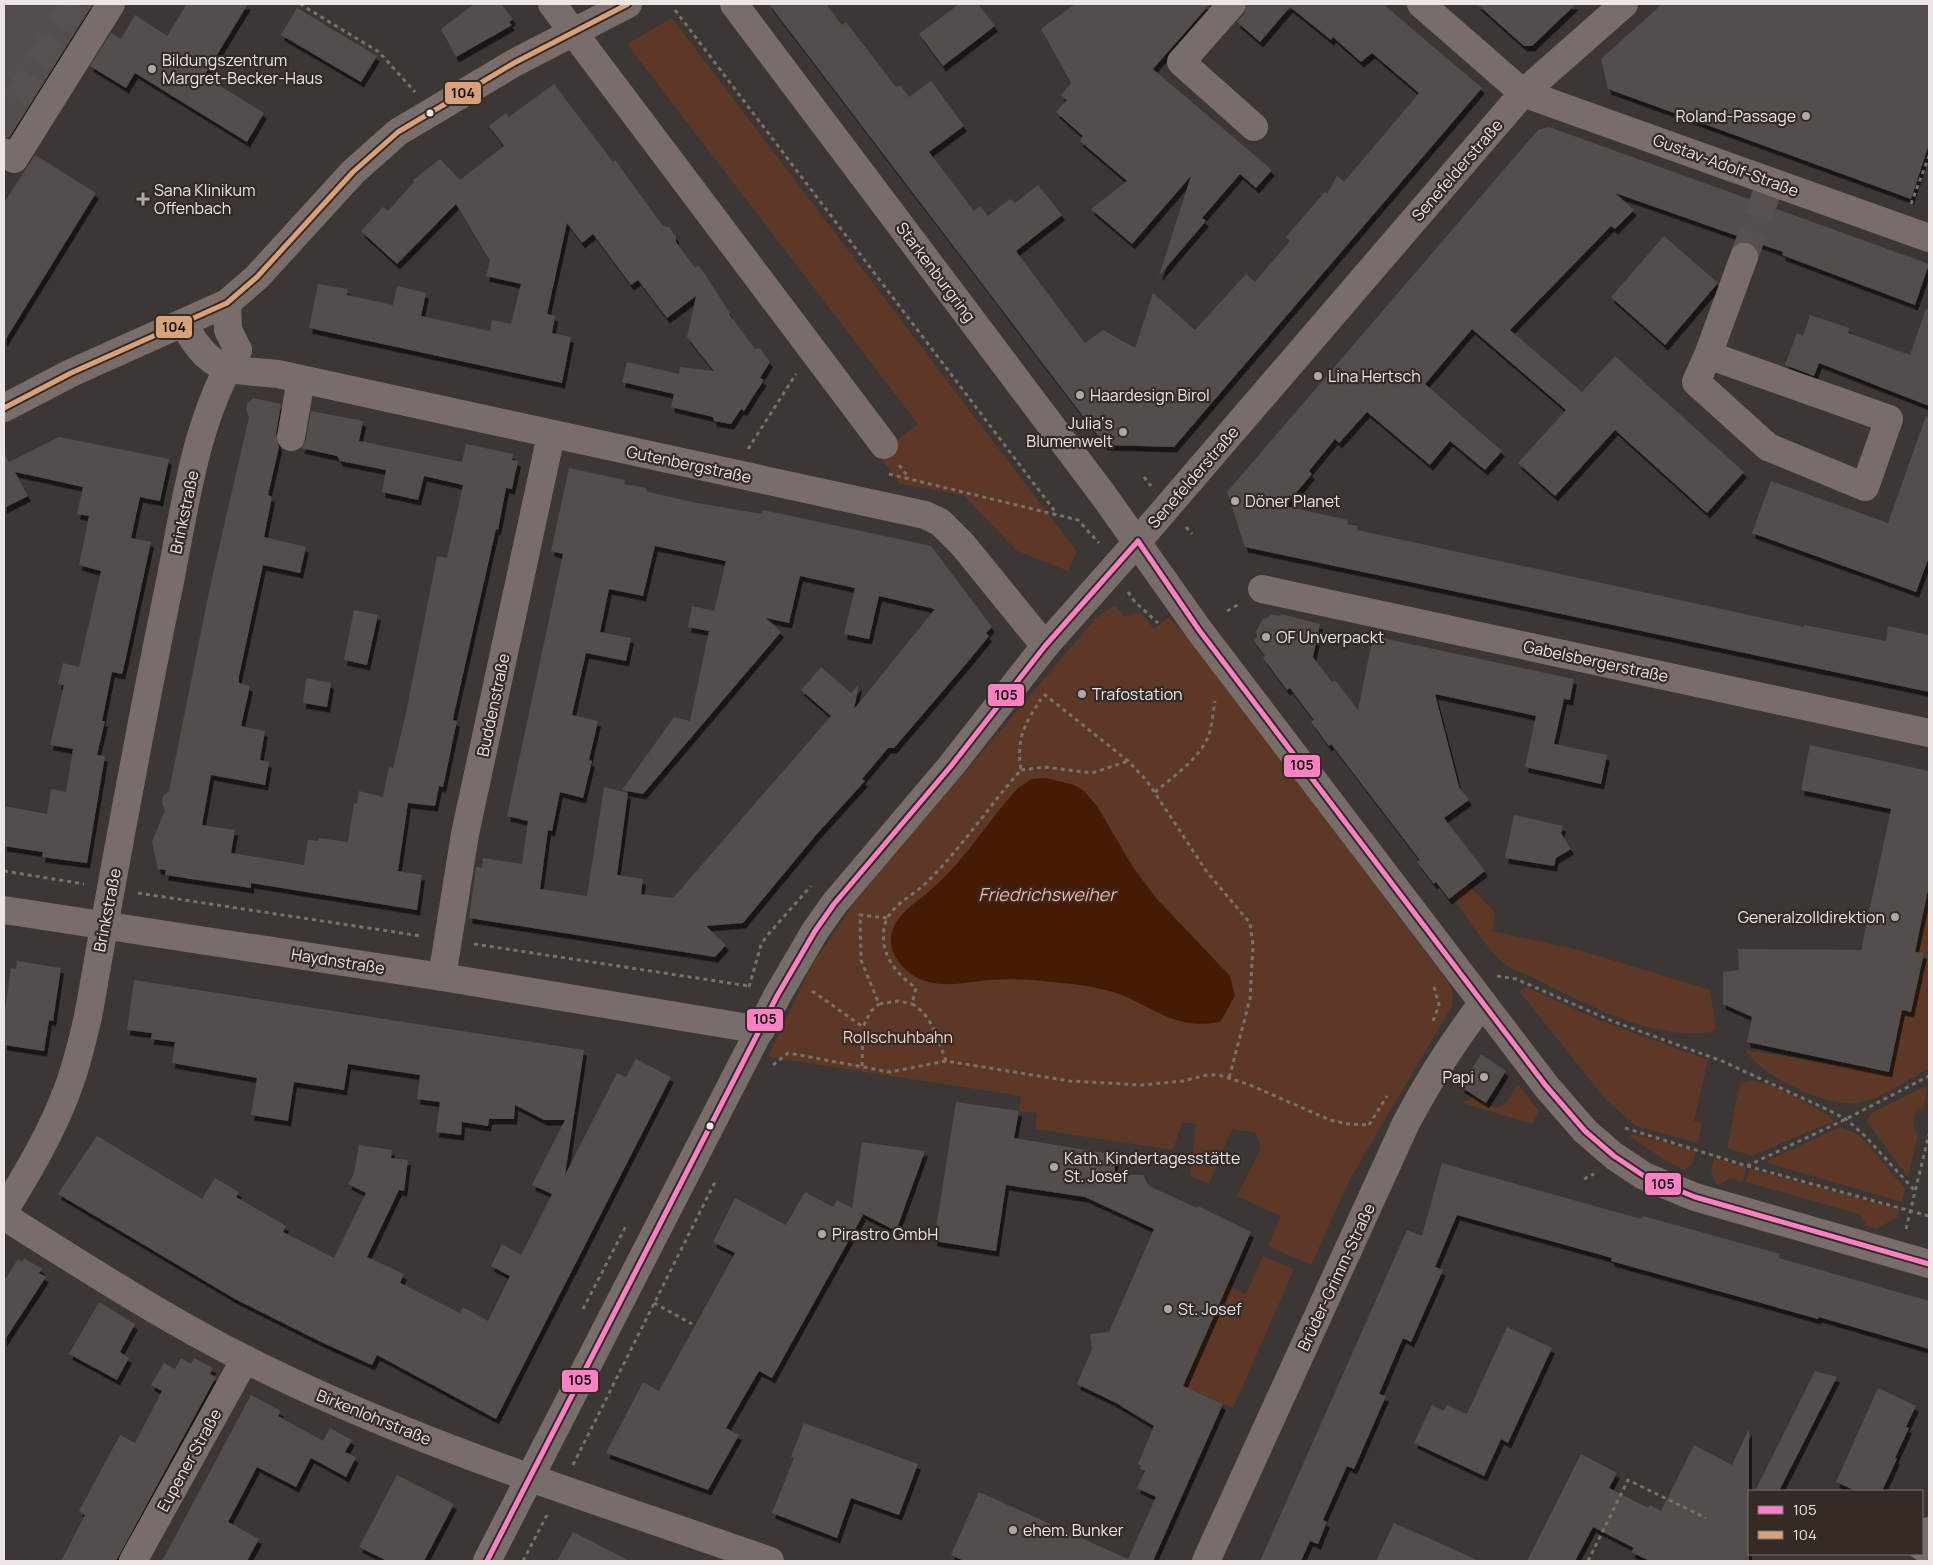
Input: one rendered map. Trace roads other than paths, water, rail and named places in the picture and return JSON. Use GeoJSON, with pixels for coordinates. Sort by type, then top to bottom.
{"type":"FeatureCollection","features":[{"type":"Feature","properties":{"kind":"street"},"geometry":{"type":"LineString","coordinates":[[4,152],[14,159],[111,4]]}},
{"type":"Feature","properties":{"kind":"street"},"geometry":{"type":"LineString","coordinates":[[552,4],[884,445]]}},
{"type":"Feature","properties":{"kind":"street"},"geometry":{"type":"LineString","coordinates":[[4,408],[71,373],[227,303],[257,277],[353,172],[398,132],[514,63],[628,4]]}},
{"type":"Feature","properties":{"kind":"street","name":"Starkenburgring"},"geometry":{"type":"LineString","coordinates":[[734,4],[1138,541],[1200,630],[1546,1086],[1578,1124],[1599,1144],[1644,1176],[1671,1188],[1743,1211],[1929,1264]]}},
{"type":"Feature","properties":{"kind":"street"},"geometry":{"type":"LineString","coordinates":[[1232,4],[1181,62],[1254,127]]}},
{"type":"Feature","properties":{"kind":"street"},"geometry":{"type":"LineString","coordinates":[[1421,4],[1524,93]]}},
{"type":"Feature","properties":{"kind":"street","name":"Senefelderstraße"},"geometry":{"type":"LineString","coordinates":[[488,1561],[745,1060],[815,931],[856,877],[951,766],[1044,646],[1138,541],[1524,93],[1624,4]]}},
{"type":"Feature","properties":{"kind":"street","name":"Gustav-Adolf-Straße"},"geometry":{"type":"LineString","coordinates":[[1524,93],[1929,238]]}},
{"type":"Feature","properties":{"kind":"street"},"geometry":{"type":"LineString","coordinates":[[1708,355],[1889,419],[1865,487],[1768,447],[1696,382],[1708,355],[1744,257]]}},
{"type":"Feature","properties":{"kind":"street"},"geometry":{"type":"LineString","coordinates":[[227,303],[232,359]]}},
{"type":"Feature","properties":{"kind":"street","name":"Gutenbergstraße"},"geometry":{"type":"LineString","coordinates":[[183,323],[196,346],[209,360],[232,359],[290,377],[907,511],[940,522],[963,545],[1044,646]]}},
{"type":"Feature","properties":{"kind":"street","name":"Brinkstraße"},"geometry":{"type":"LineString","coordinates":[[4,1211],[38,1153],[68,1088],[88,1017],[111,889],[196,455],[206,414],[232,359]]}},
{"type":"Feature","properties":{"kind":"street"},"geometry":{"type":"LineString","coordinates":[[290,377],[291,437]]}},
{"type":"Feature","properties":{"kind":"street","name":"Buddenstraße"},"geometry":{"type":"LineString","coordinates":[[442,977],[466,834],[551,435]]}},
{"type":"Feature","properties":{"kind":"street","name":"Gabelsbergerstraße"},"geometry":{"type":"LineString","coordinates":[[1262,589],[1929,733]]}},
{"type":"Feature","properties":{"kind":"street","name":"Haydnstraße"},"geometry":{"type":"LineString","coordinates":[[4,910],[442,977],[761,1030]]}},
{"type":"Feature","properties":{"kind":"street","name":"Brüder-Grimm-Straße"},"geometry":{"type":"LineString","coordinates":[[1206,1561],[1406,1123],[1451,1044],[1484,1003]]}},
{"type":"Feature","properties":{"kind":"street","name":"Birkenlohrstraße"},"geometry":{"type":"LineString","coordinates":[[4,1216],[158,1313],[244,1359],[382,1422],[530,1478],[770,1561]]}},
{"type":"Feature","properties":{"kind":"street","name":"Eupener Straße"},"geometry":{"type":"LineString","coordinates":[[133,1561],[244,1359]]}},
{"type":"Feature","properties":{"kind":"street"},"geometry":{"type":"LineString","coordinates":[[1923,1545],[1929,1531]]}},
{"type":"Feature","properties":{"kind":"water","name":"Friedrichsweiher"},"geometry":{"type":"Polygon","coordinates":[[[1046,778],[1074,785],[1084,791],[1097,806],[1133,867],[1156,898],[1230,976],[1235,996],[1220,1022],[1195,1024],[1184,1022],[1163,1015],[1115,993],[1079,985],[1016,979],[952,984],[929,982],[913,975],[899,963],[891,946],[891,938],[899,918],[939,882],[963,857],[1018,788],[1032,779],[1046,778]]]}},
{"type":"Feature","properties":{"kind":"tunnel"},"geometry":{"type":"LineString","coordinates":[[17,99],[75,4]]}},
{"type":"Feature","properties":{"kind":"tunnel"},"geometry":{"type":"LineString","coordinates":[[1744,257],[1771,181]]}},
{"type":"Feature","properties":{"kind":"place","name":"Bildungszentrum Margret-Becker-Haus"},"geometry":{"type":"Point","coordinates":[152,69]}},
{"type":"Feature","properties":{"kind":"place","name":"Roland-Passage"},"geometry":{"type":"Point","coordinates":[1806,116]}},
{"type":"Feature","properties":{"kind":"place","name":"Sana Klinikum Offenbach"},"geometry":{"type":"Point","coordinates":[143,199]}},
{"type":"Feature","properties":{"kind":"place","name":"Lina Hertsch"},"geometry":{"type":"Point","coordinates":[1318,376]}},
{"type":"Feature","properties":{"kind":"place","name":"Haardesign Birol"},"geometry":{"type":"Point","coordinates":[1080,395]}},
{"type":"Feature","properties":{"kind":"place","name":"Julia‘s Blumenwelt"},"geometry":{"type":"Point","coordinates":[1123,432]}},
{"type":"Feature","properties":{"kind":"place","name":"Döner Planet"},"geometry":{"type":"Point","coordinates":[1235,501]}},
{"type":"Feature","properties":{"kind":"place","name":"OF Unverpackt"},"geometry":{"type":"Point","coordinates":[1266,637]}},
{"type":"Feature","properties":{"kind":"place","name":"Trafostation"},"geometry":{"type":"Point","coordinates":[1082,694]}},
{"type":"Feature","properties":{"kind":"place","name":"Generalzolldirektion"},"geometry":{"type":"Point","coordinates":[1895,917]}},
{"type":"Feature","properties":{"kind":"place","name":"Papi"},"geometry":{"type":"Point","coordinates":[1484,1077]}},
{"type":"Feature","properties":{"kind":"place","name":"Kath. Kindertagesstätte St. Josef"},"geometry":{"type":"Point","coordinates":[1054,1167]}},
{"type":"Feature","properties":{"kind":"place","name":"Pirastro GmbH"},"geometry":{"type":"Point","coordinates":[822,1234]}},
{"type":"Feature","properties":{"kind":"place","name":"St. Josef"},"geometry":{"type":"Point","coordinates":[1168,1309]}},
{"type":"Feature","properties":{"kind":"place","name":"ehem. Bunker"},"geometry":{"type":"Point","coordinates":[1013,1530]}},
{"type":"Feature","properties":{"kind":"park label","name":"Rollschuhbahn"},"geometry":{"type":"Point","coordinates":[898,1037]}}]}
